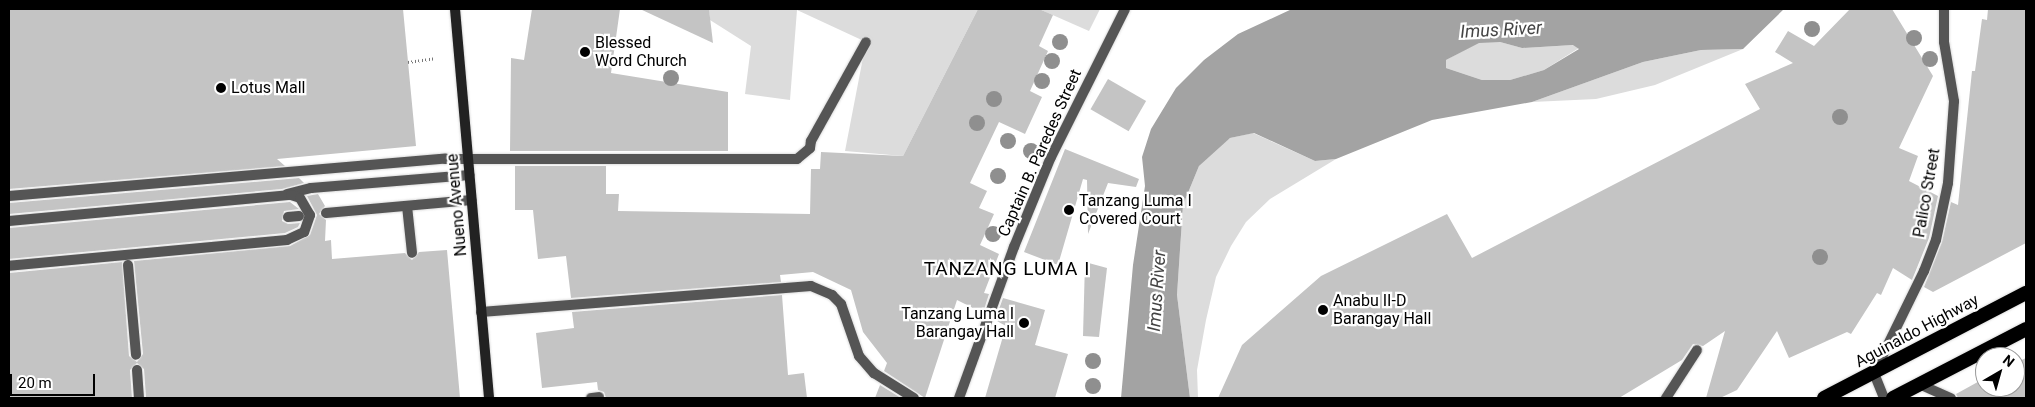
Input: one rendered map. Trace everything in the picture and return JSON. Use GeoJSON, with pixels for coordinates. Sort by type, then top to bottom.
{"type":"FeatureCollection","features":[{"type":"Feature","properties":{"kind":"highway","name":"Aguinaldo Highway"},"geometry":{"type":"LineString","coordinates":[[1824,398],[2026,293]]}},
{"type":"Feature","properties":{"kind":"highway"},"geometry":{"type":"LineString","coordinates":[[1893,398],[2026,329]]}},
{"type":"Feature","properties":{"kind":"main road","name":"Nueno Avenue"},"geometry":{"type":"LineString","coordinates":[[455,9],[489,398]]}},
{"type":"Feature","properties":{"kind":"street","name":"Captain B. Paredes Street"},"geometry":{"type":"LineString","coordinates":[[959,398],[1041,181],[1069,118],[1125,9]]}},
{"type":"Feature","properties":{"kind":"street","name":"Palico Street"},"geometry":{"type":"LineString","coordinates":[[1874,373],[1924,271],[1943,212],[1951,161],[1954,101],[1944,42],[1944,9]]}},
{"type":"Feature","properties":{"kind":"street"},"geometry":{"type":"LineString","coordinates":[[9,196],[468,158],[797,159],[810,148],[866,42]]}},
{"type":"Feature","properties":{"kind":"street"},"geometry":{"type":"LineString","coordinates":[[281,195],[311,188],[469,175]]}},
{"type":"Feature","properties":{"kind":"street"},"geometry":{"type":"LineString","coordinates":[[9,221],[291,195],[307,205],[309,224],[296,238],[9,266]]}},
{"type":"Feature","properties":{"kind":"street"},"geometry":{"type":"LineString","coordinates":[[326,213],[472,200]]}},
{"type":"Feature","properties":{"kind":"street"},"geometry":{"type":"LineString","coordinates":[[407,206],[412,253]]}},
{"type":"Feature","properties":{"kind":"street"},"geometry":{"type":"LineString","coordinates":[[288,217],[299,216]]}},
{"type":"Feature","properties":{"kind":"street"},"geometry":{"type":"LineString","coordinates":[[128,265],[136,355]]}},
{"type":"Feature","properties":{"kind":"street"},"geometry":{"type":"LineString","coordinates":[[481,312],[811,286],[832,295],[840,304],[859,356],[874,373],[914,398]]}},
{"type":"Feature","properties":{"kind":"street"},"geometry":{"type":"LineString","coordinates":[[1666,398],[1697,350]]}},
{"type":"Feature","properties":{"kind":"street"},"geometry":{"type":"LineString","coordinates":[[137,370],[139,398]]}},
{"type":"Feature","properties":{"kind":"street"},"geometry":{"type":"LineString","coordinates":[[1874,373],[1884,398]]}},
{"type":"Feature","properties":{"kind":"street"},"geometry":{"type":"LineString","coordinates":[[1919,384],[1951,398]]}},
{"type":"Feature","properties":{"kind":"path"},"geometry":{"type":"LineString","coordinates":[[408,62],[435,58]]}},
{"type":"Feature","properties":{"kind":"shaded area"},"geometry":{"type":"Polygon","coordinates":[[[709,9],[978,9],[903,156],[845,151],[866,42],[797,10],[790,100],[745,94],[751,46],[710,20],[709,9]]]}},
{"type":"Feature","properties":{"kind":"shaded area"},"geometry":{"type":"Polygon","coordinates":[[[1039,9],[1100,9],[1089,31],[1039,9]]]}},
{"type":"Feature","properties":{"kind":"shaded area"},"geometry":{"type":"Polygon","coordinates":[[[1479,42],[1500,42],[1522,48],[1574,45],[1579,48],[1544,70],[1510,80],[1482,80],[1446,68],[1446,60],[1479,42]]]}},
{"type":"Feature","properties":{"kind":"shaded area"},"geometry":{"type":"Polygon","coordinates":[[[1743,49],[1655,85],[1596,99],[1532,102],[1643,62],[1701,50],[1743,49]]]}},
{"type":"Feature","properties":{"kind":"shaded area"},"geometry":{"type":"Polygon","coordinates":[[[1253,133],[1315,161],[1336,159],[1270,199],[1246,222],[1231,246],[1216,277],[1206,320],[1197,370],[1198,398],[1190,398],[1177,295],[1183,205],[1199,166],[1214,149],[1230,138],[1253,133]]]}},
{"type":"Feature","properties":{"kind":"water","name":"Imus River"},"geometry":{"type":"Polygon","coordinates":[[[1292,9],[1784,9],[1743,49],[1701,50],[1643,62],[1532,102],[1432,120],[1336,159],[1315,161],[1254,133],[1230,138],[1199,166],[1183,205],[1177,295],[1190,398],[1121,398],[1133,265],[1145,186],[1142,157],[1151,129],[1176,88],[1204,60],[1238,34],[1292,9]],[[1500,42],[1479,43],[1446,60],[1446,68],[1482,80],[1510,80],[1544,70],[1579,49],[1573,45],[1522,48],[1500,42]]]}},
{"type":"Feature","properties":{"kind":"building","name":"Lotus Mall"},"geometry":{"type":"Polygon","coordinates":[[[9,9],[403,9],[416,146],[277,159],[285,166],[9,189],[9,9]]]}},
{"type":"Feature","properties":{"kind":"building"},"geometry":{"type":"Polygon","coordinates":[[[532,9],[620,9],[611,73],[728,92],[728,151],[510,151],[511,58],[524,60],[532,9]]]}},
{"type":"Feature","properties":{"kind":"building"},"geometry":{"type":"Polygon","coordinates":[[[640,9],[709,9],[713,43],[640,9]]]}},
{"type":"Feature","properties":{"kind":"building"},"geometry":{"type":"Polygon","coordinates":[[[978,9],[1039,9],[1053,15],[1039,46],[1048,51],[1030,91],[1042,97],[1025,134],[999,122],[970,183],[987,191],[979,208],[994,214],[980,245],[999,254],[984,293],[989,294],[983,313],[957,300],[925,398],[884,371],[887,363],[863,332],[851,290],[813,272],[780,275],[781,282],[571,298],[566,256],[538,259],[533,210],[515,210],[515,166],[606,166],[606,194],[619,194],[618,211],[810,214],[811,169],[820,169],[821,152],[903,156],[978,9]]]}},
{"type":"Feature","properties":{"kind":"building"},"geometry":{"type":"Polygon","coordinates":[[[1850,9],[1892,9],[1933,76],[1899,148],[1918,156],[1909,181],[1938,196],[1929,238],[1912,280],[1893,268],[1881,295],[1877,293],[1851,334],[1847,332],[1789,358],[1777,331],[1737,390],[1720,398],[1706,398],[1725,331],[1703,346],[1693,344],[1682,360],[1619,398],[1218,398],[1242,345],[1321,276],[1447,214],[1472,258],[1760,109],[1745,84],[1793,63],[1775,52],[1788,31],[1814,46],[1850,9]]]}},
{"type":"Feature","properties":{"kind":"building"},"geometry":{"type":"Polygon","coordinates":[[[1988,9],[2026,9],[2026,243],[1933,292],[1924,287],[1942,242],[1951,202],[1958,205],[1972,71],[1975,71],[1982,19],[1987,20],[1988,9]]]}},
{"type":"Feature","properties":{"kind":"building"},"geometry":{"type":"Polygon","coordinates":[[[1108,79],[1146,101],[1129,131],[1090,109],[1108,79]]]}},
{"type":"Feature","properties":{"kind":"building","name":"Tanzang Luma I Covered Court"},"geometry":{"type":"Polygon","coordinates":[[[1065,149],[1139,179],[1136,187],[1108,183],[1088,234],[1087,180],[1083,179],[1058,265],[1024,252],[1065,149]]]}},
{"type":"Feature","properties":{"kind":"building"},"geometry":{"type":"Polygon","coordinates":[[[299,178],[304,183],[282,189],[9,214],[9,203],[299,178]]]}},
{"type":"Feature","properties":{"kind":"building"},"geometry":{"type":"Polygon","coordinates":[[[318,194],[325,206],[319,214],[326,220],[325,241],[331,240],[332,259],[405,253],[412,260],[419,252],[447,250],[460,398],[146,398],[144,369],[137,363],[130,370],[132,398],[9,398],[9,273],[122,262],[129,356],[137,362],[143,354],[134,261],[290,246],[310,235],[317,215],[307,196],[318,194]]]}},
{"type":"Feature","properties":{"kind":"building"},"geometry":{"type":"Polygon","coordinates":[[[290,202],[299,209],[284,211],[282,221],[288,224],[300,223],[298,227],[285,233],[9,259],[9,228],[290,202]]]}},
{"type":"Feature","properties":{"kind":"building"},"geometry":{"type":"Polygon","coordinates":[[[1085,262],[1107,268],[1099,337],[1083,336],[1085,262]]]}},
{"type":"Feature","properties":{"kind":"building"},"geometry":{"type":"Polygon","coordinates":[[[782,295],[788,375],[804,373],[807,398],[606,398],[604,392],[598,390],[597,382],[542,388],[536,333],[574,328],[572,312],[782,295]]]}},
{"type":"Feature","properties":{"kind":"building"},"geometry":{"type":"Polygon","coordinates":[[[1003,298],[1045,310],[1035,345],[1068,354],[1055,398],[985,398],[1006,326],[995,320],[1003,298]]]}},
{"type":"Feature","properties":{"kind":"building"},"geometry":{"type":"Polygon","coordinates":[[[2025,358],[2026,398],[1958,398],[1956,394],[1975,384],[1975,397],[2025,397],[2025,358]]]}},
{"type":"Feature","properties":{"kind":"building"},"geometry":{"type":"Polygon","coordinates":[[[880,385],[901,398],[875,398],[880,385]]]}},
{"type":"Feature","properties":{"kind":"place","name":"Blessed Word Church"},"geometry":{"type":"Point","coordinates":[585,52]}},
{"type":"Feature","properties":{"kind":"place","name":"Lotus Mall"},"geometry":{"type":"Point","coordinates":[221,88]}},
{"type":"Feature","properties":{"kind":"place","name":"Tanzang Luma I Covered Court"},"geometry":{"type":"Point","coordinates":[1069,210]}},
{"type":"Feature","properties":{"kind":"place","name":"Anabu II-D Barangay Hall"},"geometry":{"type":"Point","coordinates":[1323,310]}},
{"type":"Feature","properties":{"kind":"place","name":"Tanzang Luma I Barangay Hall"},"geometry":{"type":"Point","coordinates":[1024,323]}},
{"type":"Feature","properties":{"kind":"district","name":"TANZANG LUMA I"},"geometry":{"type":"Point","coordinates":[1007,269]}}]}
